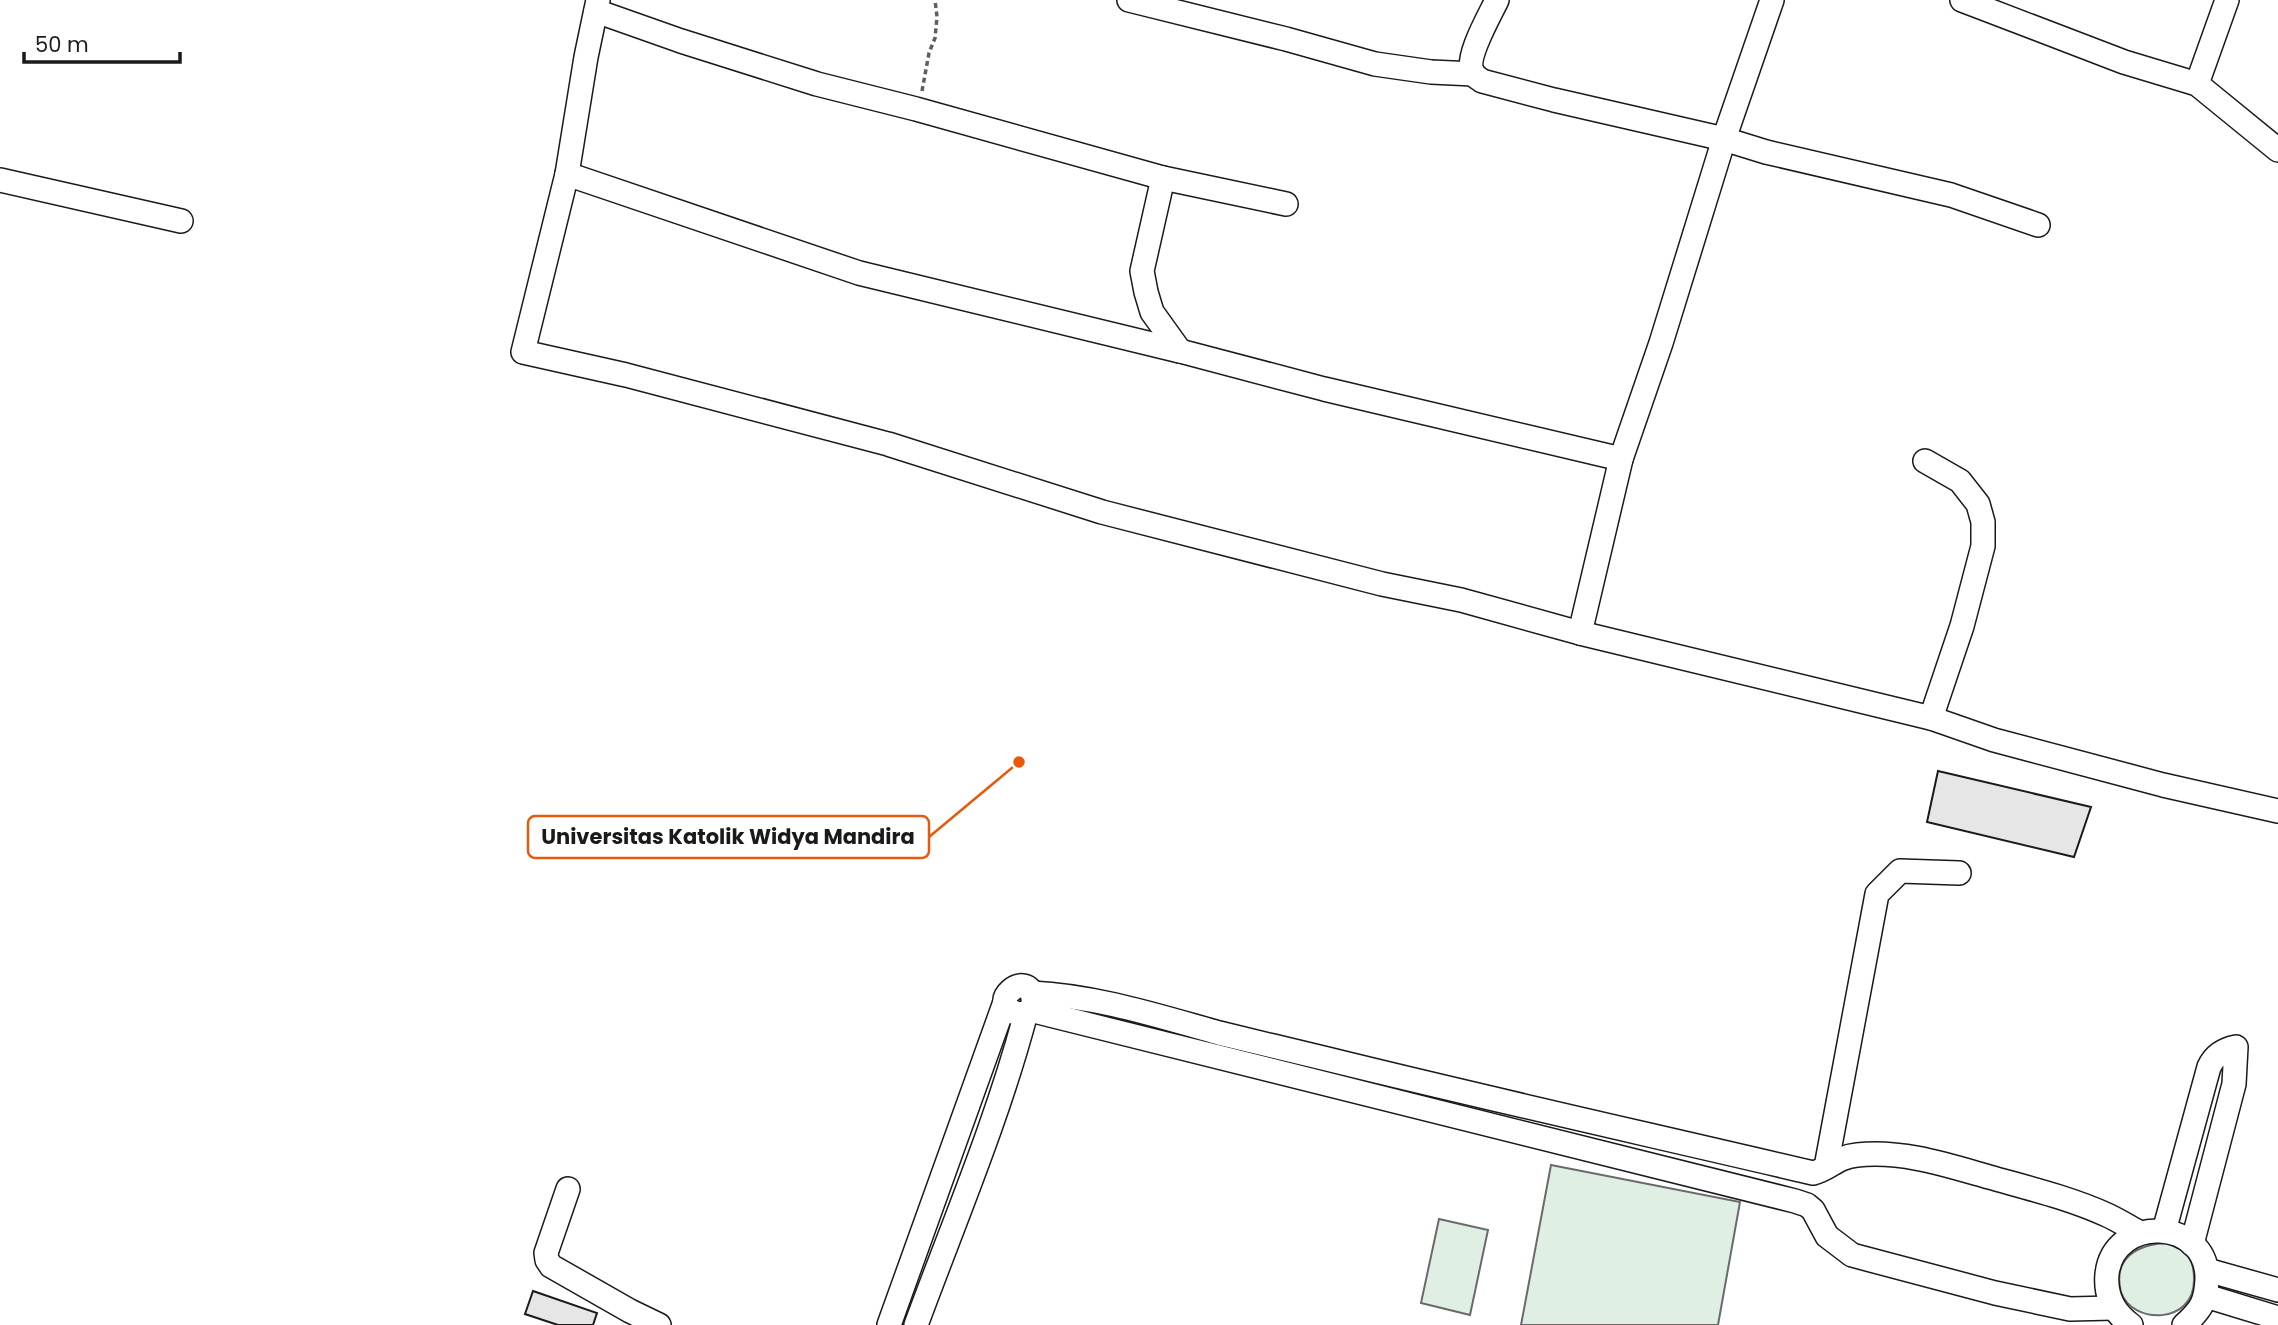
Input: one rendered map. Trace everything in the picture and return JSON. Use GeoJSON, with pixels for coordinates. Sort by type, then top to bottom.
{"type":"FeatureCollection","features":[{"type":"Feature","properties":{"kind":"street"},"geometry":{"type":"LineString","coordinates":[[1129,0],[1286,38],[1375,64],[1431,72],[1474,74]]}},
{"type":"Feature","properties":{"kind":"street"},"geometry":{"type":"LineString","coordinates":[[1497,0],[1475,47],[1471,65],[1474,74],[1482,81],[1951,195],[2038,225]]}},
{"type":"Feature","properties":{"kind":"street"},"geometry":{"type":"LineString","coordinates":[[1580,633],[1621,459],[1661,343],[1724,139],[1772,0]]}},
{"type":"Feature","properties":{"kind":"street"},"geometry":{"type":"LineString","coordinates":[[1962,0],[2124,62],[2197,84],[2278,150]]}},
{"type":"Feature","properties":{"kind":"street"},"geometry":{"type":"LineString","coordinates":[[2197,84],[2227,0]]}},
{"type":"Feature","properties":{"kind":"street"},"geometry":{"type":"LineString","coordinates":[[1286,204],[1163,178],[817,84],[681,41],[597,5],[567,174],[523,352],[626,375],[888,444],[1101,512],[1382,584],[1461,600],[1580,633],[1931,718],[1994,740],[2150,782],[2278,811]]}},
{"type":"Feature","properties":{"kind":"street"},"geometry":{"type":"LineString","coordinates":[[567,174],[859,274],[1180,351],[1337,393],[1621,459]]}},
{"type":"Feature","properties":{"kind":"street"},"geometry":{"type":"LineString","coordinates":[[1163,178],[1142,271],[1152,312],[1180,351]]}},
{"type":"Feature","properties":{"kind":"street"},"geometry":{"type":"LineString","coordinates":[[0,180],[181,221]]}},
{"type":"Feature","properties":{"kind":"street"},"geometry":{"type":"LineString","coordinates":[[1925,461],[1960,481],[1978,505],[1983,522],[1983,545],[1962,626],[1931,718]]}},
{"type":"Feature","properties":{"kind":"street"},"geometry":{"type":"LineString","coordinates":[[1826,1167],[1877,894],[1900,871],[1959,873]]}},
{"type":"Feature","properties":{"kind":"street"},"geometry":{"type":"LineString","coordinates":[[889,1325],[1005,1002],[1013,1013],[1019,1014],[1050,994],[1149,1012],[1221,1033],[1474,1096],[1534,1107],[1813,1173],[1850,1156],[1900,1155],[2046,1193],[2106,1214],[2140,1233]]}},
{"type":"Feature","properties":{"kind":"street"},"geometry":{"type":"LineString","coordinates":[[1030,1005],[1795,1200],[1813,1210],[1828,1236],[1852,1255],[1995,1293],[2070,1309],[2113,1308]]}},
{"type":"Feature","properties":{"kind":"street"},"geometry":{"type":"LineString","coordinates":[[916,1325],[979,1155],[1030,1005]]}},
{"type":"Feature","properties":{"kind":"street"},"geometry":{"type":"LineString","coordinates":[[2164,1230],[2209,1067],[2212,1060],[2236,1047],[2234,1084],[2192,1244]]}},
{"type":"Feature","properties":{"kind":"street"},"geometry":{"type":"LineString","coordinates":[[568,1189],[546,1253],[551,1266],[659,1325]]}},
{"type":"Feature","properties":{"kind":"street"},"geometry":{"type":"LineString","coordinates":[[2131,1325],[2113,1308],[2108,1296],[2108,1269],[2120,1247],[2140,1233],[2164,1230],[2176,1233],[2192,1244],[2203,1258],[2207,1270],[2206,1296],[2197,1314],[2184,1325]]}},
{"type":"Feature","properties":{"kind":"street"},"geometry":{"type":"LineString","coordinates":[[2207,1270],[2278,1290]]}},
{"type":"Feature","properties":{"kind":"street"},"geometry":{"type":"LineString","coordinates":[[2206,1296],[2278,1318]]}},
{"type":"Feature","properties":{"kind":"path"},"geometry":{"type":"LineString","coordinates":[[916,109],[935,38],[935,0]]}},
{"type":"Feature","properties":{"kind":"green space"},"geometry":{"type":"Polygon","coordinates":[[[1551,1165],[1740,1202],[1718,1325],[1521,1325],[1551,1165]]]}},
{"type":"Feature","properties":{"kind":"green space"},"geometry":{"type":"Polygon","coordinates":[[[1439,1219],[1488,1230],[1470,1315],[1421,1303],[1439,1219]]]}},
{"type":"Feature","properties":{"kind":"green space"},"geometry":{"type":"Polygon","coordinates":[[[2168,1243],[2187,1254],[2191,1260],[2194,1276],[2192,1294],[2185,1305],[2174,1312],[2149,1315],[2127,1303],[2121,1292],[2120,1270],[2124,1261],[2138,1250],[2168,1243]]]}},
{"type":"Feature","properties":{"kind":"building"},"geometry":{"type":"Polygon","coordinates":[[[1938,771],[2091,807],[2074,857],[1927,822],[1938,771]]]}},
{"type":"Feature","properties":{"kind":"building"},"geometry":{"type":"Polygon","coordinates":[[[533,1291],[597,1313],[593,1325],[558,1325],[525,1314],[533,1291]]]}},
{"type":"Feature","properties":{"kind":"place","name":"Universitas Katolik Widya Mandira"},"geometry":{"type":"Point","coordinates":[1019,762]}}]}
